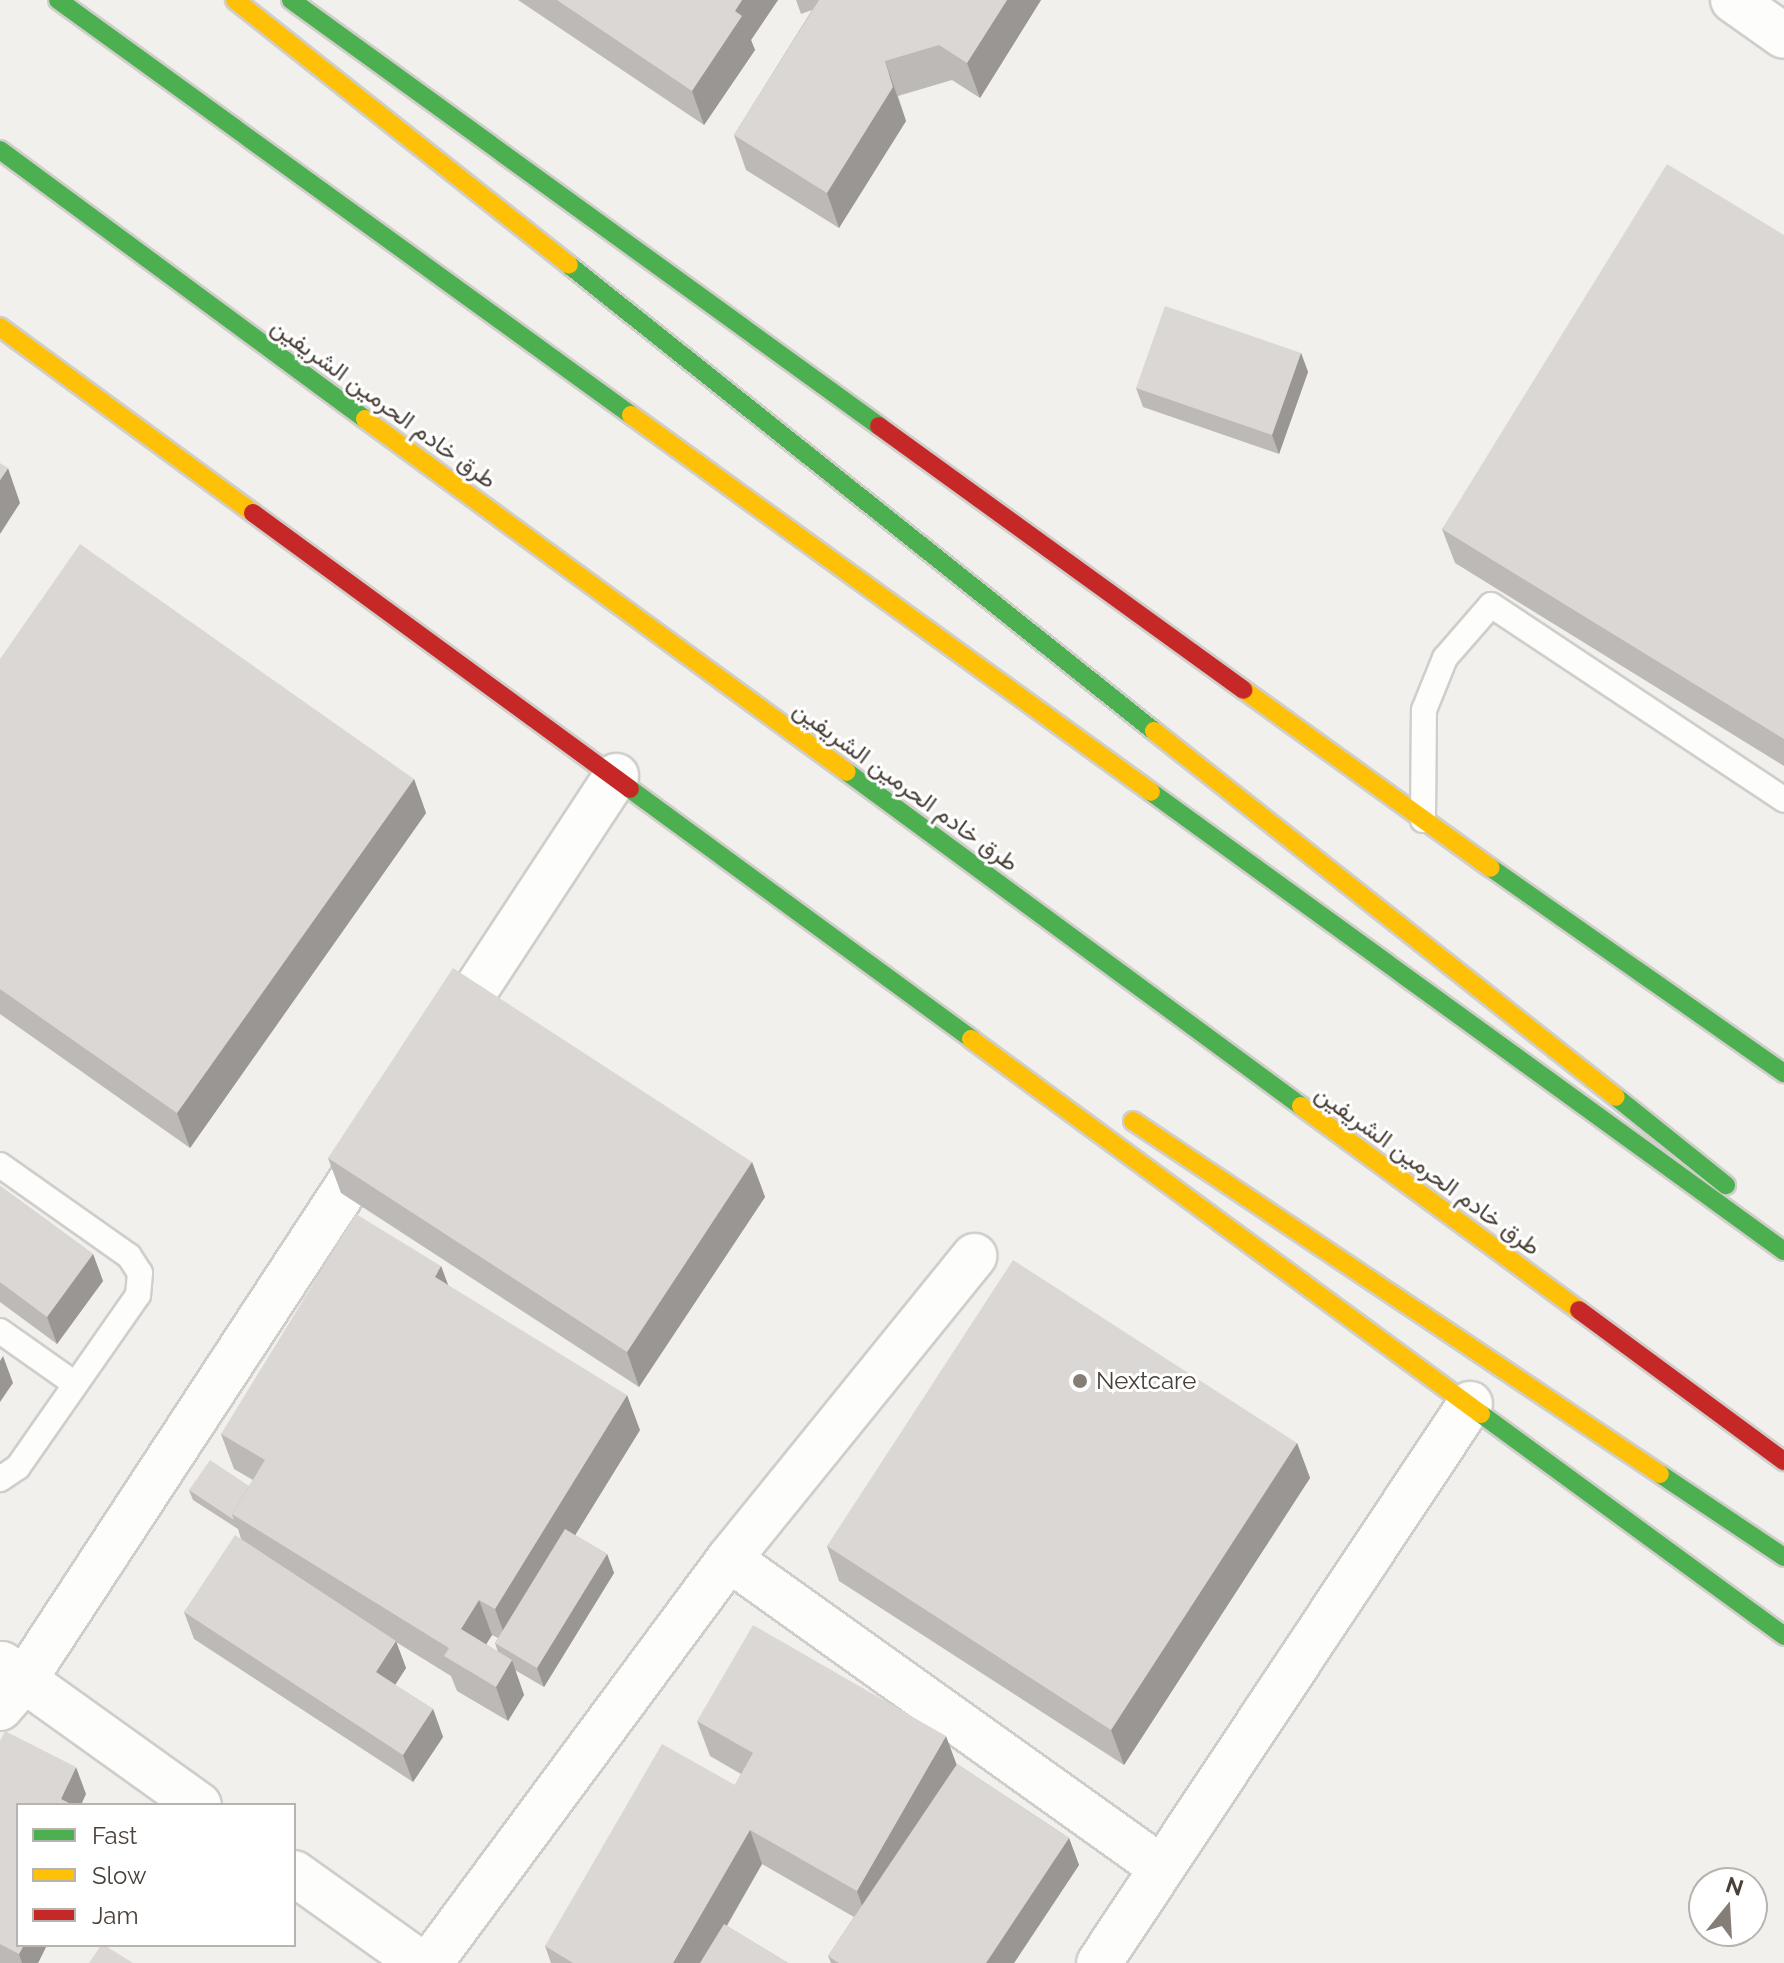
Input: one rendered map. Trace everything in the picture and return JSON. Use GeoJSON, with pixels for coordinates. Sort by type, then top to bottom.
{"type":"FeatureCollection","features":[{"type":"Feature","properties":{"kind":"main road"},"geometry":{"type":"LineString","coordinates":[[58,0],[1784,1251]]}},
{"type":"Feature","properties":{"kind":"main road"},"geometry":{"type":"LineString","coordinates":[[235,0],[1784,1231]]}},
{"type":"Feature","properties":{"kind":"main road"},"geometry":{"type":"LineString","coordinates":[[291,0],[1423,820],[1784,1073]]}},
{"type":"Feature","properties":{"kind":"main road","name":"طرق خادم الحرمين الشريفين"},"geometry":{"type":"LineString","coordinates":[[0,150],[1784,1461]]}},
{"type":"Feature","properties":{"kind":"main road"},"geometry":{"type":"LineString","coordinates":[[0,327],[616,776],[1784,1636]]}},
{"type":"Feature","properties":{"kind":"main road"},"geometry":{"type":"LineString","coordinates":[[616,776],[961,1006]]}},
{"type":"Feature","properties":{"kind":"main road"},"geometry":{"type":"LineString","coordinates":[[1120,1113],[1784,1557]]}},
{"type":"Feature","properties":{"kind":"street"},"geometry":{"type":"LineString","coordinates":[[1733,0],[1784,36]]}},
{"type":"Feature","properties":{"kind":"street"},"geometry":{"type":"LineString","coordinates":[[424,1068],[616,776]]}},
{"type":"Feature","properties":{"kind":"street"},"geometry":{"type":"LineString","coordinates":[[196,1803],[8,1684],[398,1108]]}},
{"type":"Feature","properties":{"kind":"street"},"geometry":{"type":"LineString","coordinates":[[430,1963],[729,1559],[974,1256]]}},
{"type":"Feature","properties":{"kind":"street"},"geometry":{"type":"LineString","coordinates":[[1099,1963],[1159,1866],[1470,1404]]}},
{"type":"Feature","properties":{"kind":"street"},"geometry":{"type":"LineString","coordinates":[[729,1559],[1159,1866]]}},
{"type":"Feature","properties":{"kind":"street"},"geometry":{"type":"LineString","coordinates":[[296,1874],[420,1963]]}},
{"type":"Feature","properties":{"kind":"lane"},"geometry":{"type":"LineString","coordinates":[[1423,820],[1424,710],[1445,658],[1491,605],[1784,800]]}},
{"type":"Feature","properties":{"kind":"lane"},"geometry":{"type":"LineString","coordinates":[[0,1165],[129,1256],[140,1273],[138,1295],[18,1467],[0,1479]]}},
{"type":"Feature","properties":{"kind":"lane"},"geometry":{"type":"LineString","coordinates":[[0,1331],[75,1384]]}},
{"type":"Feature","properties":{"kind":"building"},"geometry":{"type":"Polygon","coordinates":[[[557,0],[742,0],[735,11],[742,16],[692,91],[557,0]]]}},
{"type":"Feature","properties":{"kind":"building"},"geometry":{"type":"Polygon","coordinates":[[[819,0],[1007,0],[967,63],[939,45],[885,61],[893,87],[827,193],[734,135],[819,0]]]}},
{"type":"Feature","properties":{"kind":"building"},"geometry":{"type":"Polygon","coordinates":[[[1667,164],[1784,235],[1784,739],[1442,529],[1667,164]]]}},
{"type":"Feature","properties":{"kind":"building"},"geometry":{"type":"Polygon","coordinates":[[[1165,306],[1301,353],[1272,435],[1136,388],[1165,306]]]}},
{"type":"Feature","properties":{"kind":"building"},"geometry":{"type":"Polygon","coordinates":[[[0,463],[8,468],[0,480],[0,463]]]}},
{"type":"Feature","properties":{"kind":"building"},"geometry":{"type":"Polygon","coordinates":[[[80,544],[414,779],[177,1113],[0,989],[0,659],[80,544]]]}},
{"type":"Feature","properties":{"kind":"building"},"geometry":{"type":"Polygon","coordinates":[[[453,968],[752,1162],[627,1352],[328,1158],[453,968]]]}},
{"type":"Feature","properties":{"kind":"building"},"geometry":{"type":"Polygon","coordinates":[[[0,1186],[93,1254],[47,1317],[0,1282],[0,1186]]]}},
{"type":"Feature","properties":{"kind":"building"},"geometry":{"type":"Polygon","coordinates":[[[356,1214],[441,1266],[435,1277],[627,1395],[495,1609],[479,1600],[461,1629],[512,1660],[496,1687],[444,1656],[449,1648],[232,1514],[265,1460],[221,1434],[356,1214]]]}},
{"type":"Feature","properties":{"kind":"building"},"geometry":{"type":"Polygon","coordinates":[[[1013,1260],[1297,1443],[1111,1730],[827,1546],[1013,1260]]]}},
{"type":"Feature","properties":{"kind":"building"},"geometry":{"type":"Polygon","coordinates":[[[210,1460],[249,1486],[232,1514],[234,1520],[189,1490],[210,1460]]]}},
{"type":"Feature","properties":{"kind":"building"},"geometry":{"type":"Polygon","coordinates":[[[565,1529],[607,1554],[537,1668],[495,1643],[565,1529]]]}},
{"type":"Feature","properties":{"kind":"building"},"geometry":{"type":"Polygon","coordinates":[[[235,1535],[396,1641],[376,1672],[433,1709],[403,1755],[184,1612],[235,1535]]]}},
{"type":"Feature","properties":{"kind":"building"},"geometry":{"type":"Polygon","coordinates":[[[753,1625],[946,1736],[857,1891],[750,1830],[673,1963],[573,1963],[545,1946],[662,1744],[735,1785],[753,1753],[697,1721],[753,1625]]]}},
{"type":"Feature","properties":{"kind":"building"},"geometry":{"type":"Polygon","coordinates":[[[5,1731],[76,1767],[61,1799],[69,1803],[16,1803],[16,1947],[23,1947],[19,1954],[0,1944],[0,1741],[5,1731]]]}},
{"type":"Feature","properties":{"kind":"building"},"geometry":{"type":"Polygon","coordinates":[[[957,1764],[1069,1838],[986,1963],[839,1963],[828,1956],[957,1764]]]}},
{"type":"Feature","properties":{"kind":"building"},"geometry":{"type":"Polygon","coordinates":[[[724,1924],[788,1963],[700,1963],[724,1924]]]}},
{"type":"Feature","properties":{"kind":"building"},"geometry":{"type":"Polygon","coordinates":[[[100,1947],[107,1947],[133,1963],[89,1963],[100,1947]]]}},
{"type":"Feature","properties":{"kind":"traffic: fast"},"geometry":{"type":"LineString","coordinates":[[58,0],[631,415]]}},
{"type":"Feature","properties":{"kind":"traffic: fast"},"geometry":{"type":"LineString","coordinates":[[291,0],[879,426]]}},
{"type":"Feature","properties":{"kind":"traffic: fast"},"geometry":{"type":"LineString","coordinates":[[0,150],[365,419]]}},
{"type":"Feature","properties":{"kind":"traffic: fast"},"geometry":{"type":"LineString","coordinates":[[569,265],[1154,731]]}},
{"type":"Feature","properties":{"kind":"traffic: fast"},"geometry":{"type":"LineString","coordinates":[[847,772],[1301,1106]]}},
{"type":"Feature","properties":{"kind":"traffic: fast"},"geometry":{"type":"LineString","coordinates":[[630,789],[971,1039]]}},
{"type":"Feature","properties":{"kind":"traffic: fast"},"geometry":{"type":"LineString","coordinates":[[1151,792],[1784,1251]]}},
{"type":"Feature","properties":{"kind":"traffic: fast"},"geometry":{"type":"LineString","coordinates":[[1491,868],[1784,1073]]}},
{"type":"Feature","properties":{"kind":"traffic: fast"},"geometry":{"type":"LineString","coordinates":[[1616,1097],[1726,1185]]}},
{"type":"Feature","properties":{"kind":"traffic: fast"},"geometry":{"type":"LineString","coordinates":[[1481,1414],[1784,1636]]}},
{"type":"Feature","properties":{"kind":"traffic: fast"},"geometry":{"type":"LineString","coordinates":[[1660,1474],[1784,1557]]}},
{"type":"Feature","properties":{"kind":"traffic: slow"},"geometry":{"type":"LineString","coordinates":[[235,0],[569,265]]}},
{"type":"Feature","properties":{"kind":"traffic: slow"},"geometry":{"type":"LineString","coordinates":[[0,327],[253,513]]}},
{"type":"Feature","properties":{"kind":"traffic: slow"},"geometry":{"type":"LineString","coordinates":[[631,415],[1151,792]]}},
{"type":"Feature","properties":{"kind":"traffic: slow"},"geometry":{"type":"LineString","coordinates":[[365,419],[847,772]]}},
{"type":"Feature","properties":{"kind":"traffic: slow"},"geometry":{"type":"LineString","coordinates":[[1244,690],[1491,868]]}},
{"type":"Feature","properties":{"kind":"traffic: slow"},"geometry":{"type":"LineString","coordinates":[[1154,731],[1616,1097]]}},
{"type":"Feature","properties":{"kind":"traffic: slow"},"geometry":{"type":"LineString","coordinates":[[971,1039],[1481,1414]]}},
{"type":"Feature","properties":{"kind":"traffic: slow"},"geometry":{"type":"LineString","coordinates":[[1301,1106],[1579,1310]]}},
{"type":"Feature","properties":{"kind":"traffic: slow"},"geometry":{"type":"LineString","coordinates":[[1133,1121],[1660,1474]]}},
{"type":"Feature","properties":{"kind":"traffic: jam"},"geometry":{"type":"LineString","coordinates":[[879,426],[1244,690]]}},
{"type":"Feature","properties":{"kind":"traffic: jam"},"geometry":{"type":"LineString","coordinates":[[253,513],[630,789]]}},
{"type":"Feature","properties":{"kind":"traffic: jam"},"geometry":{"type":"LineString","coordinates":[[1579,1310],[1784,1461]]}},
{"type":"Feature","properties":{"kind":"place","name":"Nextcare"},"geometry":{"type":"Point","coordinates":[1080,1381]}}]}
